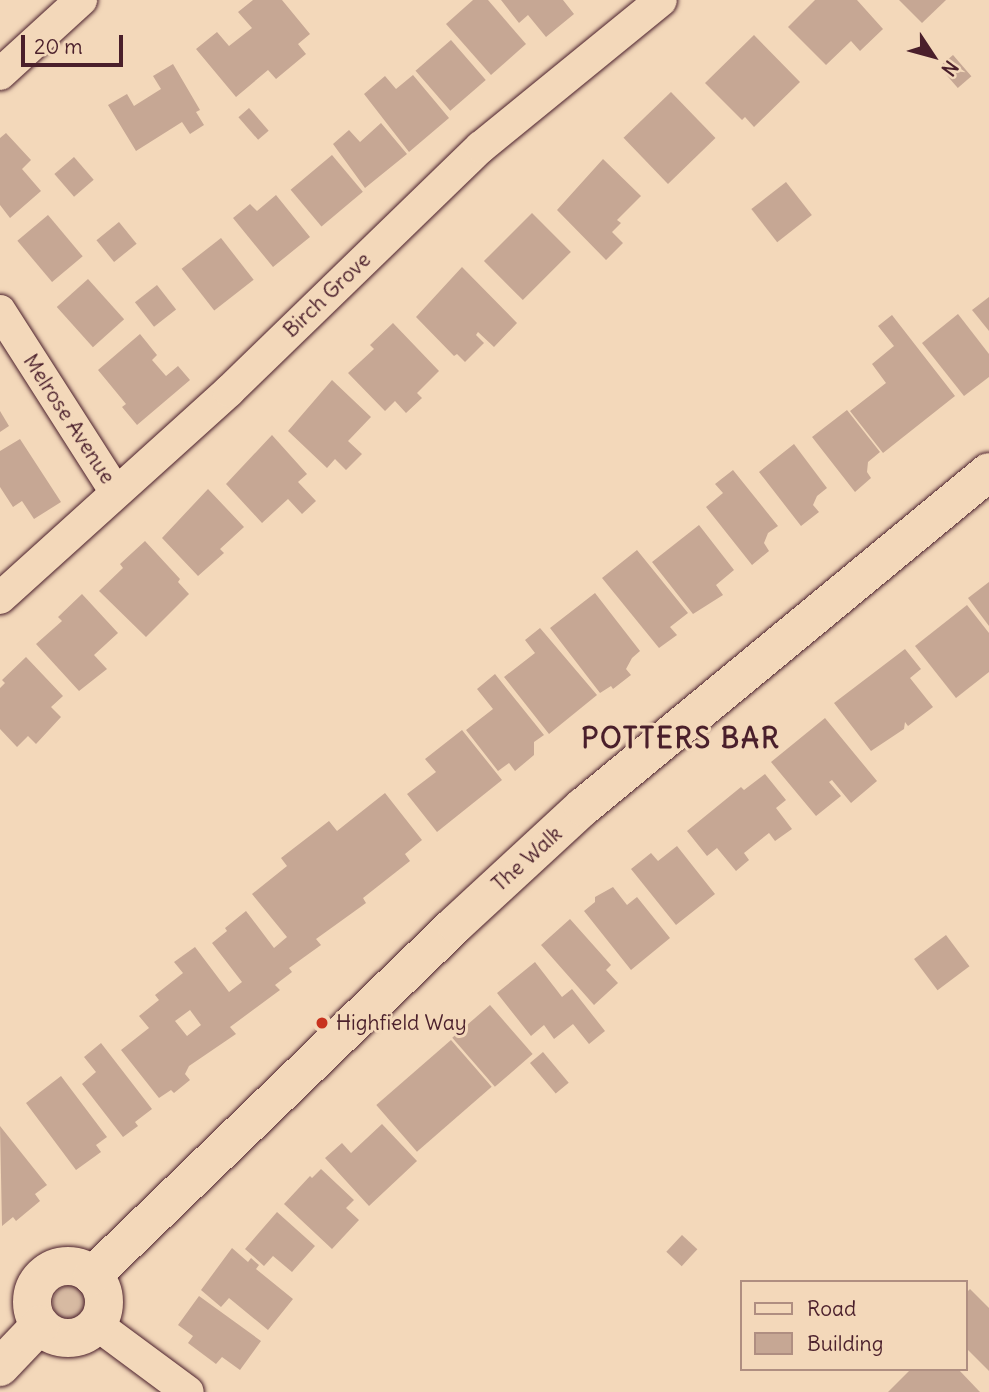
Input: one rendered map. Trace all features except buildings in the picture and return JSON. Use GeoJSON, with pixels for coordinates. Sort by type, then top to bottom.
{"type":"FeatureCollection","features":[{"type":"Feature","properties":{"kind":"street"},"geometry":{"type":"LineString","coordinates":[[0,74],[81,0]]}},
{"type":"Feature","properties":{"kind":"street","name":"Birch Grove"},"geometry":{"type":"LineString","coordinates":[[0,598],[229,391],[500,131],[662,0]]}},
{"type":"Feature","properties":{"kind":"street","name":"Melrose Avenue"},"geometry":{"type":"LineString","coordinates":[[0,311],[116,491]]}},
{"type":"Feature","properties":{"kind":"street","name":"The Walk"},"geometry":{"type":"LineString","coordinates":[[92,1276],[456,924],[583,807],[989,472]]}},
{"type":"Feature","properties":{"kind":"street"},"geometry":{"type":"LineString","coordinates":[[59,1267],[82,1269],[92,1276],[103,1295],[104,1307],[96,1324],[84,1335],[72,1338],[49,1333],[40,1325],[32,1302],[40,1279],[59,1267]]}},
{"type":"Feature","properties":{"kind":"street"},"geometry":{"type":"LineString","coordinates":[[96,1324],[188,1392]]}},
{"type":"Feature","properties":{"kind":"street"},"geometry":{"type":"LineString","coordinates":[[0,1367],[40,1325]]}},
{"type":"Feature","properties":{"kind":"shaded area"},"geometry":{"type":"Polygon","coordinates":[[[71,1285],[84,1290],[89,1303],[84,1316],[71,1321],[58,1316],[53,1303],[58,1290],[71,1285]]]}},
{"type":"Feature","properties":{"kind":"place","name":"Highfield Way"},"geometry":{"type":"Point","coordinates":[322,1023]}},
{"type":"Feature","properties":{"kind":"district","name":"POTTERS BAR"},"geometry":{"type":"Point","coordinates":[681,738]}}]}
